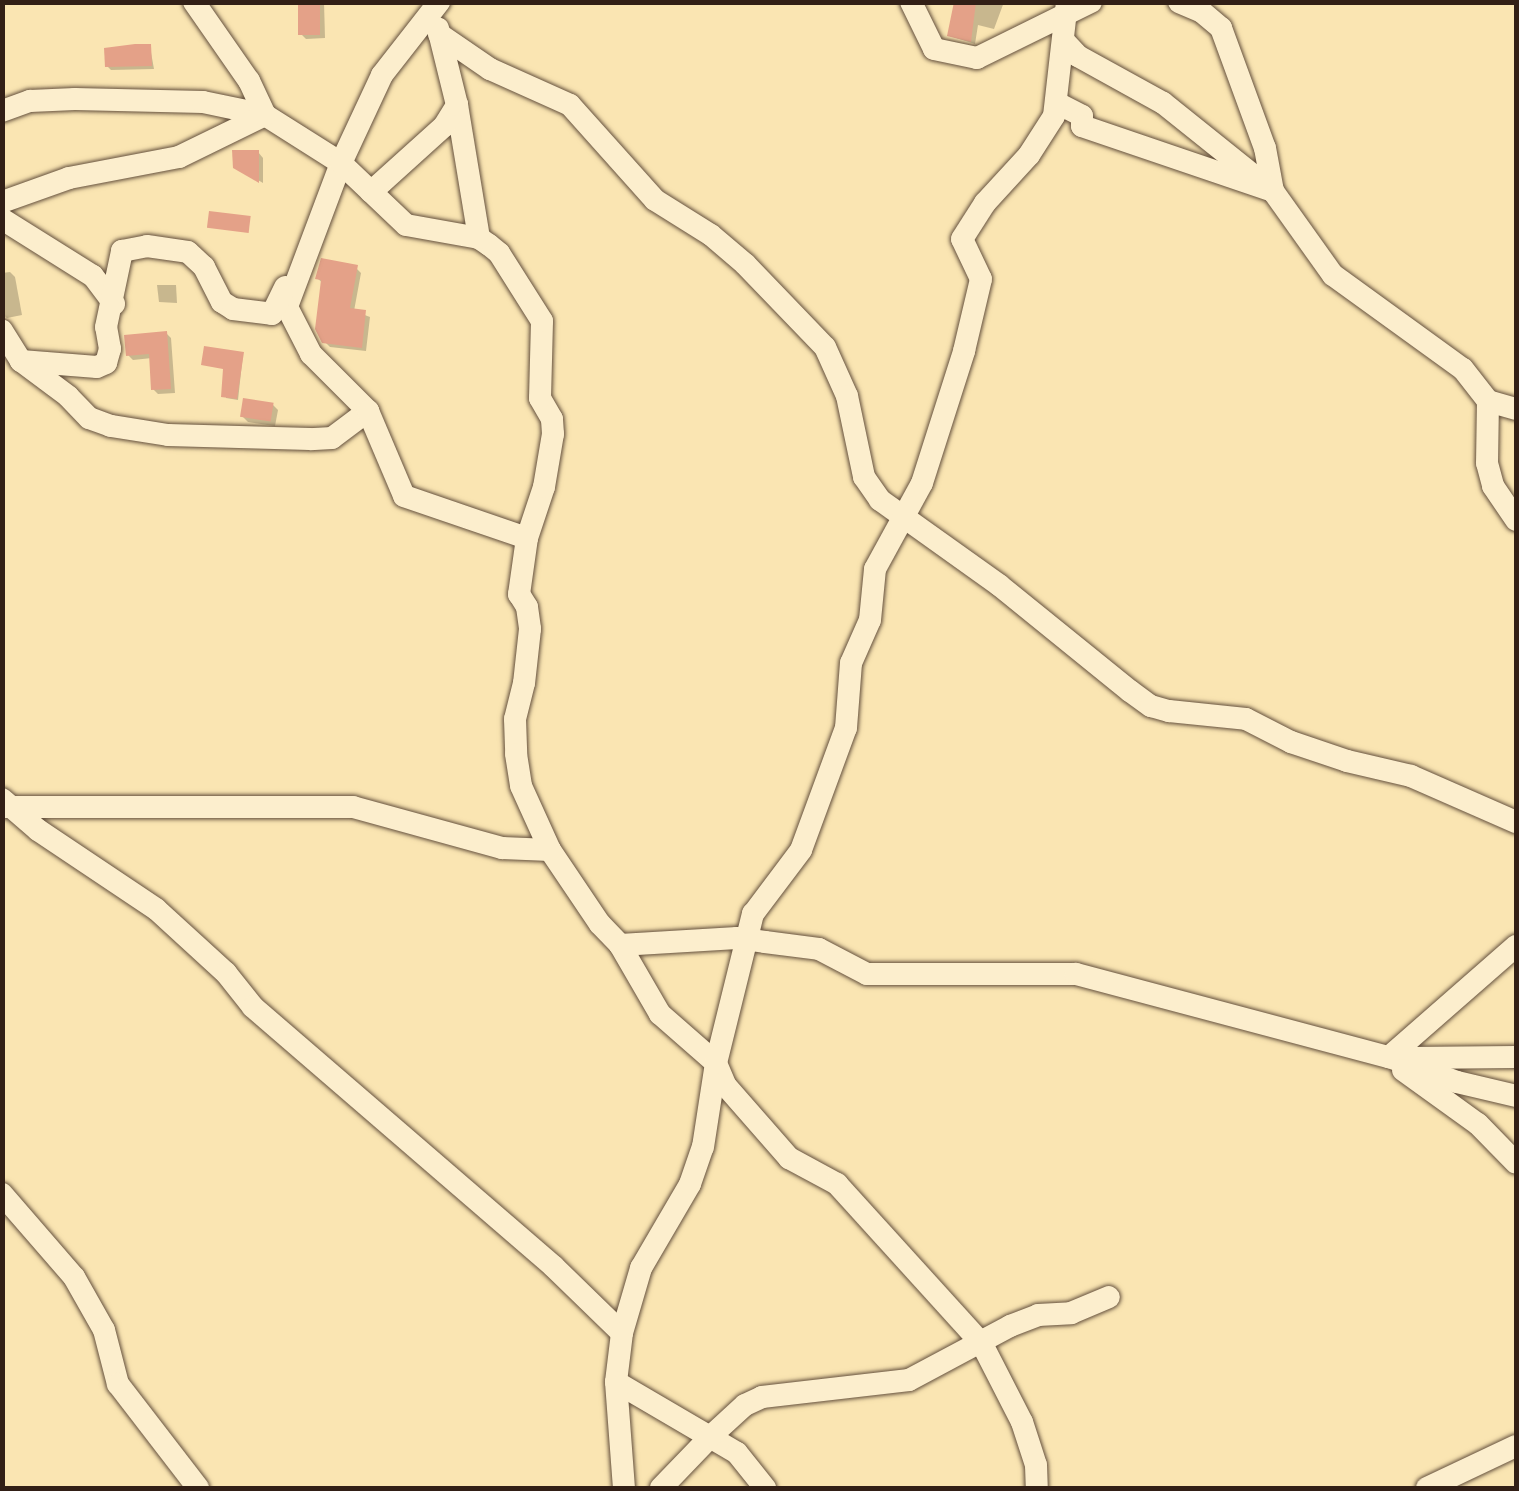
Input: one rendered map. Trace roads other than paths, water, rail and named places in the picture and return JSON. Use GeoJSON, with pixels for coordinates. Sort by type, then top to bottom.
{"type":"FeatureCollection","features":[{"type":"Feature","properties":{"kind":"street"},"geometry":{"type":"LineString","coordinates":[[194,2],[249,81],[264,115]]}},
{"type":"Feature","properties":{"kind":"street"},"geometry":{"type":"LineString","coordinates":[[911,2],[934,49],[957,57],[978,58],[1064,20],[1091,2]]}},
{"type":"Feature","properties":{"kind":"street"},"geometry":{"type":"LineString","coordinates":[[1179,2],[1202,12],[1221,28],[1264,148],[1273,191]]}},
{"type":"Feature","properties":{"kind":"street"},"geometry":{"type":"LineString","coordinates":[[437,15],[479,238]]}},
{"type":"Feature","properties":{"kind":"street"},"geometry":{"type":"LineString","coordinates":[[437,15],[382,75],[342,163],[286,307],[300,337],[368,412],[390,473],[404,496],[528,538]]}},
{"type":"Feature","properties":{"kind":"street"},"geometry":{"type":"LineString","coordinates":[[437,15],[490,70],[570,105],[655,200],[711,234],[801,321],[825,347],[836,369],[864,477],[880,500],[900,518],[1000,585],[1067,644],[1151,706],[1246,719],[1310,748],[1411,776],[1516,822]]}},
{"type":"Feature","properties":{"kind":"street"},"geometry":{"type":"LineString","coordinates":[[624,1488],[616,1382],[622,1333],[641,1268],[690,1184],[703,1146],[716,1062],[750,940],[753,914],[801,850],[846,728],[851,664],[870,620],[875,568],[922,483],[964,351],[981,278],[962,239],[985,203],[1029,155],[1057,103],[1064,20]]}},
{"type":"Feature","properties":{"kind":"street"},"geometry":{"type":"LineString","coordinates":[[1064,20],[1078,56],[1164,103],[1273,191],[1333,276],[1463,368],[1488,401],[1516,409]]}},
{"type":"Feature","properties":{"kind":"street"},"geometry":{"type":"LineString","coordinates":[[4,108],[75,98],[203,102],[264,115],[342,163],[406,225],[479,238],[500,254],[542,321],[540,398],[552,419],[553,434],[519,594],[528,607],[530,629],[524,683],[514,719],[520,786],[550,850],[600,924],[620,944],[660,1014],[716,1062],[726,1086],[789,1158],[836,1184],[982,1344],[1022,1422],[1036,1465],[1037,1488]]}},
{"type":"Feature","properties":{"kind":"street"},"geometry":{"type":"LineString","coordinates":[[1057,103],[1082,116],[1082,126],[1273,191]]}},
{"type":"Feature","properties":{"kind":"street"},"geometry":{"type":"LineString","coordinates":[[372,192],[444,126],[457,105]]}},
{"type":"Feature","properties":{"kind":"street"},"geometry":{"type":"LineString","coordinates":[[2,202],[69,178],[179,157],[264,115]]}},
{"type":"Feature","properties":{"kind":"street"},"geometry":{"type":"LineString","coordinates":[[2,219],[92,276],[114,304]]}},
{"type":"Feature","properties":{"kind":"street"},"geometry":{"type":"LineString","coordinates":[[12,360],[97,367],[106,363],[110,349],[106,327],[114,304],[122,251],[147,246],[188,252],[204,268],[222,302],[233,310],[262,315],[272,314],[281,292],[298,271]]}},
{"type":"Feature","properties":{"kind":"street"},"geometry":{"type":"LineString","coordinates":[[2,331],[12,360],[68,396],[89,418],[168,436],[332,438],[368,412]]}},
{"type":"Feature","properties":{"kind":"street"},"geometry":{"type":"LineString","coordinates":[[1488,401],[1487,463],[1493,486],[1516,520]]}},
{"type":"Feature","properties":{"kind":"street"},"geometry":{"type":"LineString","coordinates":[[5,805],[353,806],[502,848],[550,850]]}},
{"type":"Feature","properties":{"kind":"street"},"geometry":{"type":"LineString","coordinates":[[5,805],[156,909],[226,973],[252,1007],[554,1266],[622,1333]]}},
{"type":"Feature","properties":{"kind":"street"},"geometry":{"type":"LineString","coordinates":[[620,944],[750,940],[818,949],[868,974],[1076,974],[1389,1057],[1457,1082],[1516,1096]]}},
{"type":"Feature","properties":{"kind":"street"},"geometry":{"type":"LineString","coordinates":[[1389,1057],[1516,946]]}},
{"type":"Feature","properties":{"kind":"street"},"geometry":{"type":"LineString","coordinates":[[1389,1057],[1516,1058]]}},
{"type":"Feature","properties":{"kind":"street"},"geometry":{"type":"LineString","coordinates":[[1389,1057],[1478,1124],[1516,1163]]}},
{"type":"Feature","properties":{"kind":"street"},"geometry":{"type":"LineString","coordinates":[[2,1194],[74,1277],[104,1330],[118,1384],[201,1486]]}},
{"type":"Feature","properties":{"kind":"street"},"geometry":{"type":"LineString","coordinates":[[661,1488],[710,1436],[762,1397],[909,1380],[1038,1315],[1071,1313],[1109,1297]]}},
{"type":"Feature","properties":{"kind":"street"},"geometry":{"type":"LineString","coordinates":[[616,1382],[737,1453],[766,1488]]}},
{"type":"Feature","properties":{"kind":"street"},"geometry":{"type":"LineString","coordinates":[[1426,1488],[1516,1446]]}}]}
